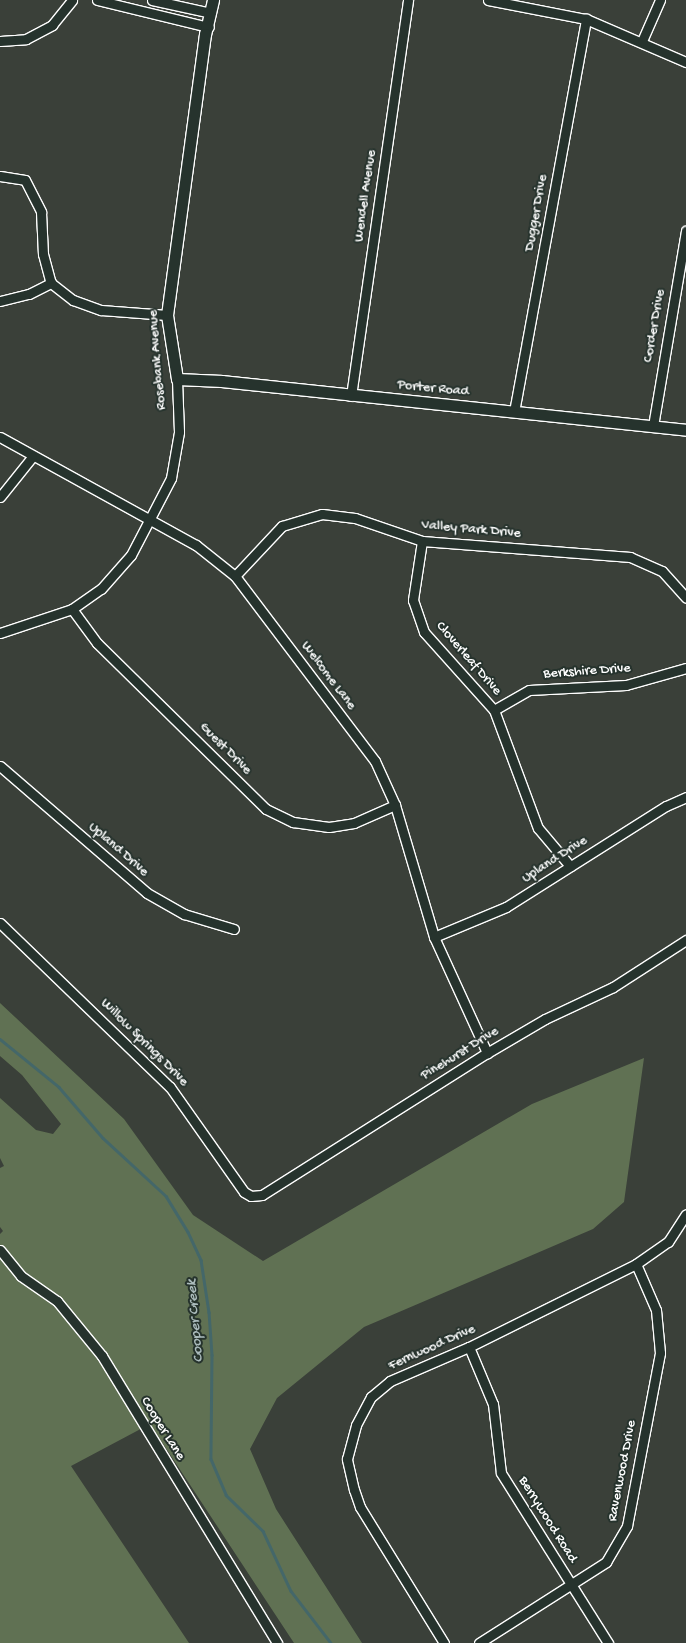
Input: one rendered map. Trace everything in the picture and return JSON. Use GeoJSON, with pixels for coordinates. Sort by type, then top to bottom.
{"type":"FeatureCollection","features":[{"type":"Feature","properties":{"kind":"street"},"geometry":{"type":"LineString","coordinates":[[0,40],[26,39],[52,25],[72,0]]}},
{"type":"Feature","properties":{"kind":"street"},"geometry":{"type":"LineString","coordinates":[[97,0],[209,27]]}},
{"type":"Feature","properties":{"kind":"street"},"geometry":{"type":"LineString","coordinates":[[152,0],[211,13]]}},
{"type":"Feature","properties":{"kind":"street","name":"Rosebank Avenue"},"geometry":{"type":"LineString","coordinates":[[0,633],[72,609],[100,589],[117,572],[151,521],[171,478],[179,432],[177,380],[166,315],[205,34],[209,27],[213,0]]}},
{"type":"Feature","properties":{"kind":"street","name":"Wendell Avenue"},"geometry":{"type":"LineString","coordinates":[[351,396],[408,0]]}},
{"type":"Feature","properties":{"kind":"street"},"geometry":{"type":"LineString","coordinates":[[488,0],[514,1],[586,18],[642,40],[686,62]]}},
{"type":"Feature","properties":{"kind":"street"},"geometry":{"type":"LineString","coordinates":[[642,40],[660,0]]}},
{"type":"Feature","properties":{"kind":"street","name":"Dugger Drive"},"geometry":{"type":"LineString","coordinates":[[514,412],[586,18]]}},
{"type":"Feature","properties":{"kind":"street"},"geometry":{"type":"LineString","coordinates":[[0,176],[25,180],[41,212],[43,254],[51,283],[73,300],[101,310],[166,315]]}},
{"type":"Feature","properties":{"kind":"street","name":"Corder Drive"},"geometry":{"type":"LineString","coordinates":[[654,426],[686,231]]}},
{"type":"Feature","properties":{"kind":"street"},"geometry":{"type":"LineString","coordinates":[[0,301],[30,294],[51,283]]}},
{"type":"Feature","properties":{"kind":"street","name":"Porter Road"},"geometry":{"type":"LineString","coordinates":[[177,380],[686,430]]}},
{"type":"Feature","properties":{"kind":"street","name":"Welcome Lane"},"geometry":{"type":"LineString","coordinates":[[0,437],[32,457],[196,545],[235,576],[375,761],[395,805],[434,936],[488,1053]]}},
{"type":"Feature","properties":{"kind":"street"},"geometry":{"type":"LineString","coordinates":[[0,497],[32,457]]}},
{"type":"Feature","properties":{"kind":"street","name":"Valley Park Drive"},"geometry":{"type":"LineString","coordinates":[[235,576],[282,526],[322,514],[355,518],[422,541],[630,557],[662,571],[686,598]]}},
{"type":"Feature","properties":{"kind":"street","name":"Cloverleaf Drive"},"geometry":{"type":"LineString","coordinates":[[422,541],[413,600],[424,632],[494,710],[538,828],[570,866]]}},
{"type":"Feature","properties":{"kind":"street","name":"Guest Drive"},"geometry":{"type":"LineString","coordinates":[[72,609],[97,643],[266,809],[293,822],[329,828],[354,823],[395,805]]}},
{"type":"Feature","properties":{"kind":"street","name":"Berkshire Drive"},"geometry":{"type":"LineString","coordinates":[[494,710],[529,690],[626,685],[686,668]]}},
{"type":"Feature","properties":{"kind":"street","name":"Upland Drive"},"geometry":{"type":"LineString","coordinates":[[0,766],[147,893],[184,914],[234,929]]}},
{"type":"Feature","properties":{"kind":"street","name":"Upland Drive"},"geometry":{"type":"LineString","coordinates":[[434,936],[506,907],[686,796]]}},
{"type":"Feature","properties":{"kind":"street","name":"Willow Springs Drive"},"geometry":{"type":"LineString","coordinates":[[0,923],[170,1087],[244,1192],[251,1196]]}},
{"type":"Feature","properties":{"kind":"street","name":"Pinehurst Drive"},"geometry":{"type":"LineString","coordinates":[[251,1196],[262,1195],[488,1053],[545,1019],[614,987],[686,940]]}},
{"type":"Feature","properties":{"kind":"street","name":"Fernwood Drive"},"geometry":{"type":"LineString","coordinates":[[444,1643],[360,1507],[348,1459],[356,1425],[371,1398],[390,1381],[468,1347],[636,1264],[668,1242],[686,1214]]}},
{"type":"Feature","properties":{"kind":"street","name":"Cooper Lane"},"geometry":{"type":"LineString","coordinates":[[0,1250],[21,1276],[57,1301],[102,1356],[277,1643]]}},
{"type":"Feature","properties":{"kind":"street","name":"Ravenwood Drive"},"geometry":{"type":"LineString","coordinates":[[479,1643],[606,1562],[627,1526],[660,1353],[656,1310],[636,1264]]}},
{"type":"Feature","properties":{"kind":"street","name":"Berrywood Road"},"geometry":{"type":"LineString","coordinates":[[468,1347],[494,1404],[501,1473],[608,1643]]}},
{"type":"Feature","properties":{"kind":"green space"},"geometry":{"type":"Polygon","coordinates":[[[0,1003],[124,1119],[193,1215],[263,1261],[532,1104],[644,1058],[624,1202],[593,1229],[364,1327],[277,1398],[250,1449],[276,1509],[362,1643],[294,1643],[150,1424],[71,1466],[189,1643],[0,1643],[0,1234],[3,1231],[0,1227],[0,1168],[4,1166],[0,1158],[0,1098],[36,1130],[53,1134],[61,1124],[22,1075],[0,1056],[0,1003]]]}},
{"type":"Feature","properties":{"kind":"waterway","name":"Cooper Creek"},"geometry":{"type":"LineString","coordinates":[[0,1039],[59,1087],[103,1138],[166,1196],[188,1232],[201,1260],[209,1312],[212,1355],[211,1459],[226,1495],[263,1531],[291,1591],[331,1643]]}}]}
